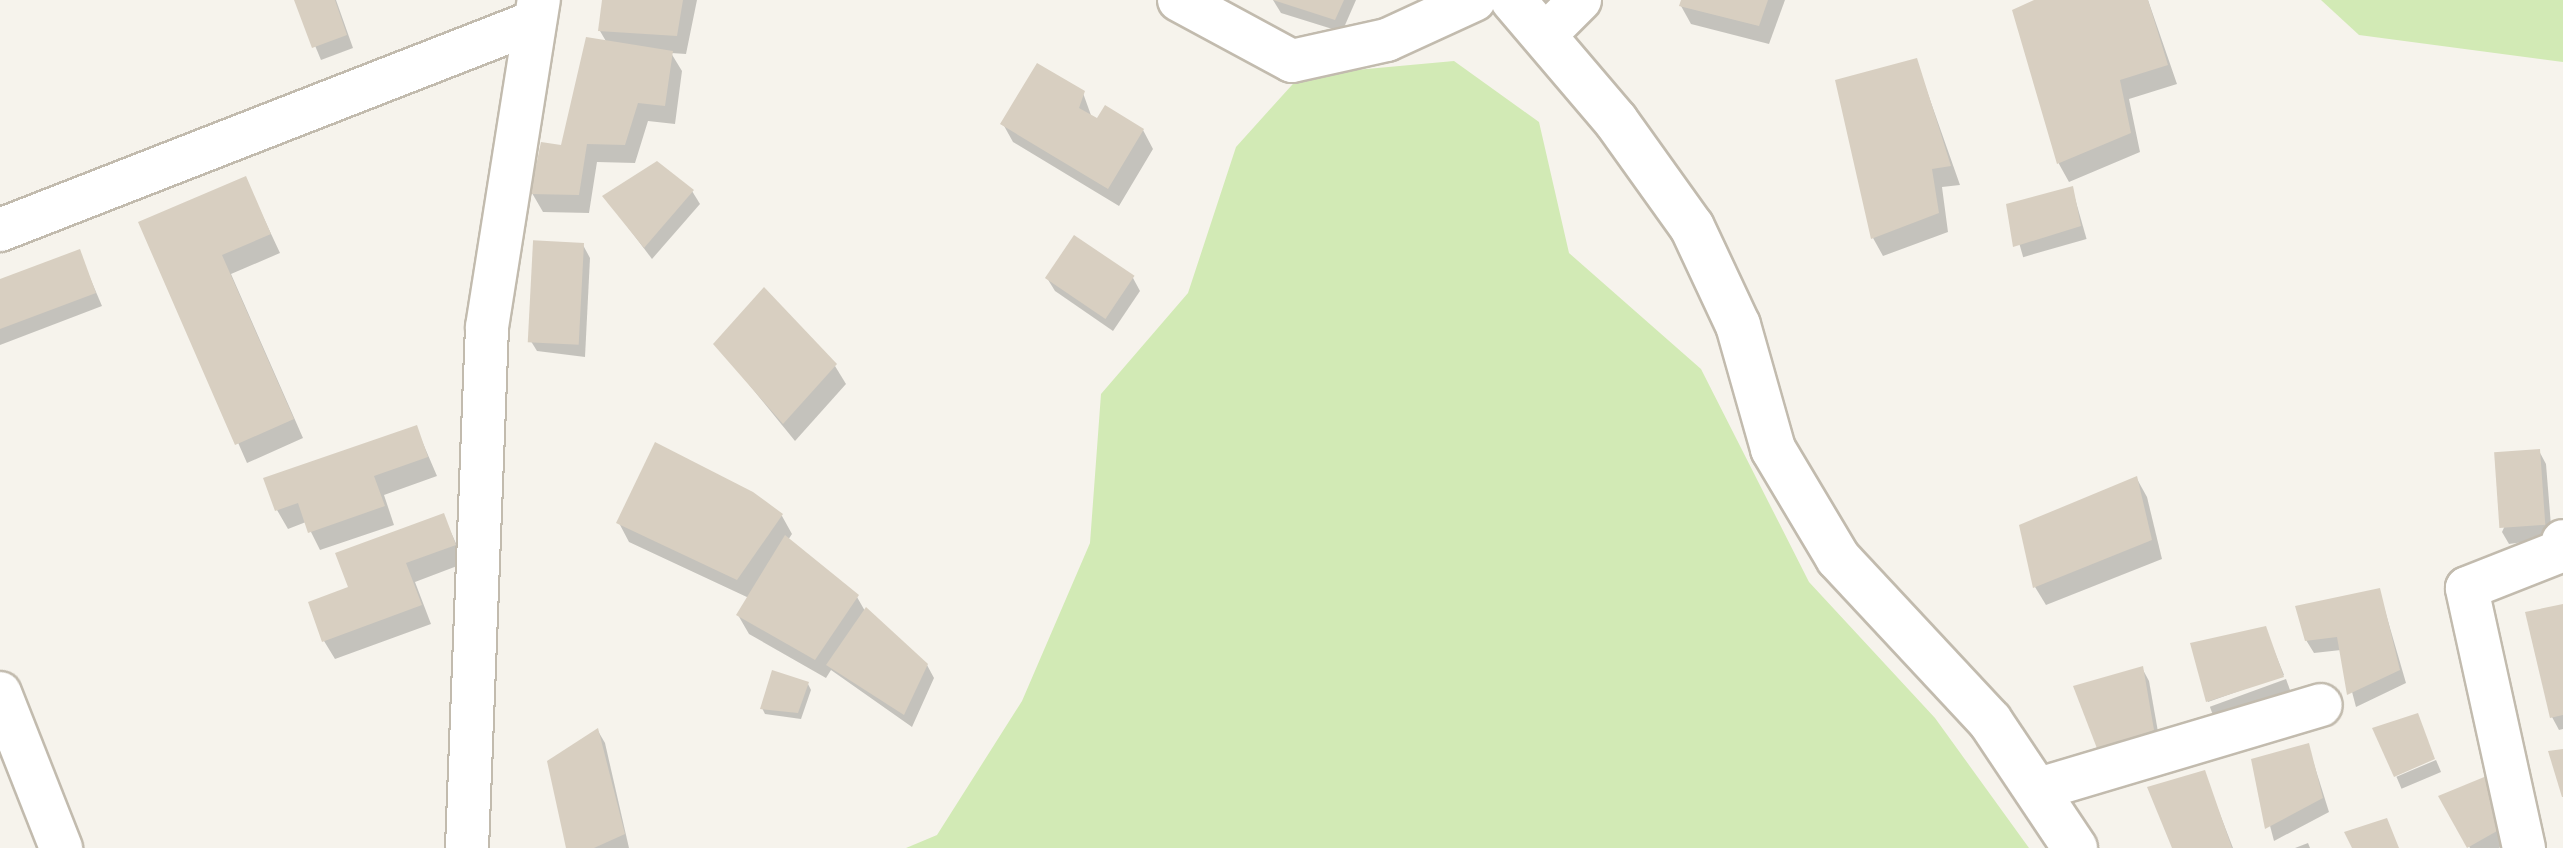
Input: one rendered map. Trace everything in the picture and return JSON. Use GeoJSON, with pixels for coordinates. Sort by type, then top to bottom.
{"type":"FeatureCollection","features":[{"type":"Feature","properties":{"kind":"street"},"geometry":{"type":"LineString","coordinates":[[1179,0],[1292,61],[1387,40],[1474,0]]}},
{"type":"Feature","properties":{"kind":"street"},"geometry":{"type":"LineString","coordinates":[[1513,0],[1616,121],[1692,227],[1738,325],[1773,449],[1838,558],[1990,721],[2075,848]]}},
{"type":"Feature","properties":{"kind":"street"},"geometry":{"type":"LineString","coordinates":[[1544,36],[1580,0]]}},
{"type":"Feature","properties":{"kind":"street"},"geometry":{"type":"LineString","coordinates":[[0,230],[535,11]]}},
{"type":"Feature","properties":{"kind":"street"},"geometry":{"type":"LineString","coordinates":[[467,848],[487,327],[535,11]]}},
{"type":"Feature","properties":{"kind":"street"},"geometry":{"type":"LineString","coordinates":[[2524,848],[2467,588],[2562,550]]}},
{"type":"Feature","properties":{"kind":"street"},"geometry":{"type":"LineString","coordinates":[[0,693],[61,848]]}},
{"type":"Feature","properties":{"kind":"street"},"geometry":{"type":"LineString","coordinates":[[2036,790],[2321,705]]}},
{"type":"Feature","properties":{"kind":"green space"},"geometry":{"type":"Polygon","coordinates":[[[2321,0],[2563,0],[2563,62],[2359,35],[2321,0]]]}},
{"type":"Feature","properties":{"kind":"green space"},"geometry":{"type":"Polygon","coordinates":[[[1454,61],[1539,122],[1569,253],[1701,369],[1809,582],[1935,718],[2029,848],[906,848],[937,835],[1022,701],[1090,543],[1101,394],[1188,293],[1236,147],[1301,75],[1454,61]]]}},
{"type":"Feature","properties":{"kind":"building"},"geometry":{"type":"Polygon","coordinates":[[[294,0],[335,0],[347,35],[312,48],[294,0]]]}},
{"type":"Feature","properties":{"kind":"building"},"geometry":{"type":"Polygon","coordinates":[[[602,0],[683,0],[677,36],[598,31],[602,0]]]}},
{"type":"Feature","properties":{"kind":"building"},"geometry":{"type":"Polygon","coordinates":[[[1273,0],[1344,0],[1335,20],[1273,0]]]}},
{"type":"Feature","properties":{"kind":"building"},"geometry":{"type":"Polygon","coordinates":[[[1681,0],[1768,0],[1759,26],[1679,6],[1681,0]]]}},
{"type":"Feature","properties":{"kind":"building"},"geometry":{"type":"Polygon","coordinates":[[[2034,0],[2148,0],[2168,65],[2120,80],[2131,133],[2057,164],[2012,10],[2034,0]]]}},
{"type":"Feature","properties":{"kind":"building"},"geometry":{"type":"Polygon","coordinates":[[[586,37],[673,51],[665,106],[638,103],[625,145],[587,144],[579,195],[530,194],[541,142],[561,145],[586,37]]]}},
{"type":"Feature","properties":{"kind":"building"},"geometry":{"type":"Polygon","coordinates":[[[1917,58],[1951,166],[1932,169],[1939,213],[1871,239],[1835,80],[1917,58]]]}},
{"type":"Feature","properties":{"kind":"building"},"geometry":{"type":"Polygon","coordinates":[[[1037,63],[1085,91],[1079,108],[1097,118],[1105,105],[1144,129],[1108,189],[1000,124],[1037,63]]]}},
{"type":"Feature","properties":{"kind":"building"},"geometry":{"type":"Polygon","coordinates":[[[657,161],[694,190],[644,248],[602,196],[657,161]]]}},
{"type":"Feature","properties":{"kind":"building"},"geometry":{"type":"Polygon","coordinates":[[[246,176],[271,234],[222,255],[294,419],[235,445],[138,222],[246,176]]]}},
{"type":"Feature","properties":{"kind":"building"},"geometry":{"type":"Polygon","coordinates":[[[2073,186],[2081,226],[2013,247],[2006,204],[2073,186]]]}},
{"type":"Feature","properties":{"kind":"building"},"geometry":{"type":"Polygon","coordinates":[[[1074,235],[1135,276],[1105,319],[1045,278],[1074,235]]]}},
{"type":"Feature","properties":{"kind":"building"},"geometry":{"type":"Polygon","coordinates":[[[533,240],[584,243],[579,345],[528,342],[533,240]]]}},
{"type":"Feature","properties":{"kind":"building"},"geometry":{"type":"Polygon","coordinates":[[[80,249],[96,293],[0,329],[0,279],[80,249]]]}},
{"type":"Feature","properties":{"kind":"building"},"geometry":{"type":"Polygon","coordinates":[[[764,287],[837,364],[783,424],[713,344],[764,287]]]}},
{"type":"Feature","properties":{"kind":"building"},"geometry":{"type":"Polygon","coordinates":[[[417,425],[428,457],[374,476],[385,506],[308,533],[298,503],[275,511],[263,478],[417,425]]]}},
{"type":"Feature","properties":{"kind":"building"},"geometry":{"type":"Polygon","coordinates":[[[655,442],[753,492],[783,514],[737,580],[616,523],[655,442]]]}},
{"type":"Feature","properties":{"kind":"building"},"geometry":{"type":"Polygon","coordinates":[[[2540,449],[2545,525],[2499,528],[2494,452],[2540,449]]]}},
{"type":"Feature","properties":{"kind":"building"},"geometry":{"type":"Polygon","coordinates":[[[2137,476],[2152,540],[2033,588],[2019,525],[2137,476]]]}},
{"type":"Feature","properties":{"kind":"building"},"geometry":{"type":"Polygon","coordinates":[[[444,513],[456,545],[406,563],[422,605],[322,642],[308,602],[348,587],[335,553],[444,513]]]}},
{"type":"Feature","properties":{"kind":"building"},"geometry":{"type":"Polygon","coordinates":[[[785,535],[859,595],[815,660],[736,615],[785,535]]]}},
{"type":"Feature","properties":{"kind":"building"},"geometry":{"type":"Polygon","coordinates":[[[2380,588],[2400,670],[2347,695],[2337,637],[2305,641],[2295,606],[2380,588]]]}},
{"type":"Feature","properties":{"kind":"building"},"geometry":{"type":"Polygon","coordinates":[[[2563,604],[2563,715],[2550,718],[2525,612],[2563,604]]]}},
{"type":"Feature","properties":{"kind":"building"},"geometry":{"type":"Polygon","coordinates":[[[866,607],[928,664],[904,715],[826,665],[866,607]]]}},
{"type":"Feature","properties":{"kind":"building"},"geometry":{"type":"Polygon","coordinates":[[[2266,626],[2284,677],[2206,702],[2190,643],[2266,626]]]}},
{"type":"Feature","properties":{"kind":"building"},"geometry":{"type":"Polygon","coordinates":[[[2143,666],[2154,730],[2098,751],[2073,686],[2143,666]]]}},
{"type":"Feature","properties":{"kind":"building"},"geometry":{"type":"Polygon","coordinates":[[[772,670],[809,682],[798,713],[760,709],[772,670]]]}},
{"type":"Feature","properties":{"kind":"building"},"geometry":{"type":"Polygon","coordinates":[[[2418,713],[2435,759],[2394,777],[2372,728],[2418,713]]]}},
{"type":"Feature","properties":{"kind":"building"},"geometry":{"type":"Polygon","coordinates":[[[598,728],[625,834],[594,848],[566,848],[547,761],[598,728]]]}},
{"type":"Feature","properties":{"kind":"building"},"geometry":{"type":"Polygon","coordinates":[[[2309,743],[2323,798],[2265,829],[2251,759],[2309,743]]]}},
{"type":"Feature","properties":{"kind":"building"},"geometry":{"type":"Polygon","coordinates":[[[2563,749],[2563,797],[2562,797],[2548,751],[2563,749]]]}},
{"type":"Feature","properties":{"kind":"building"},"geometry":{"type":"Polygon","coordinates":[[[2205,770],[2232,848],[2172,848],[2147,787],[2205,770]]]}},
{"type":"Feature","properties":{"kind":"building"},"geometry":{"type":"Polygon","coordinates":[[[2494,773],[2513,822],[2467,848],[2438,796],[2494,773]]]}},
{"type":"Feature","properties":{"kind":"building"},"geometry":{"type":"Polygon","coordinates":[[[2387,818],[2399,848],[2352,848],[2344,832],[2387,818]]]}}]}
